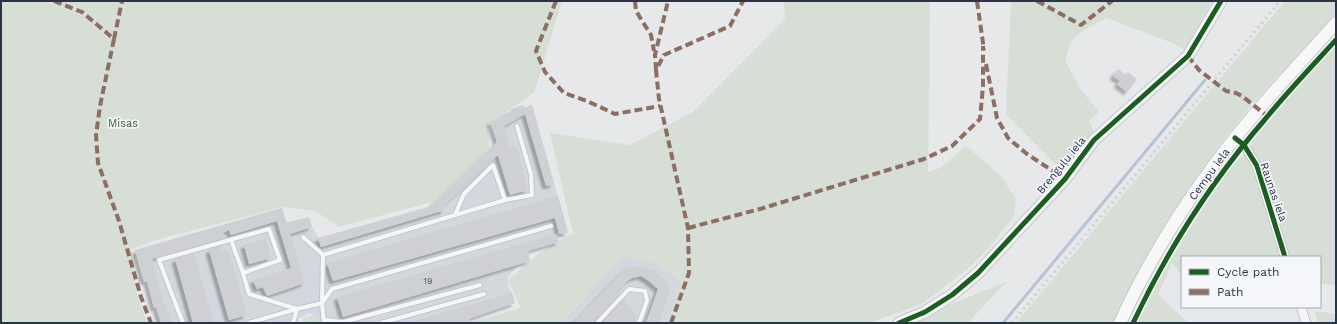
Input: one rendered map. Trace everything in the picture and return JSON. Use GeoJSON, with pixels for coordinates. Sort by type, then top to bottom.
{"type":"FeatureCollection","features":[{"type":"Feature","properties":{"kind":"main road","name":"Cempu iela"},"geometry":{"type":"LineString","coordinates":[[1120,323],[1144,276],[1174,224],[1212,167],[1259,109],[1336,23]]}},
{"type":"Feature","properties":{"kind":"street","name":"Brenguļu iela"},"geometry":{"type":"LineString","coordinates":[[899,323],[925,312],[945,299],[978,273],[1065,179],[1094,140],[1188,56],[1221,1]]}},
{"type":"Feature","properties":{"kind":"street","name":"Raunas iela"},"geometry":{"type":"LineString","coordinates":[[1235,138],[1244,145],[1257,166],[1285,256]]}},
{"type":"Feature","properties":{"kind":"street"},"geometry":{"type":"LineString","coordinates":[[1301,308],[1306,323]]}},
{"type":"Feature","properties":{"kind":"lane"},"geometry":{"type":"LineString","coordinates":[[323,255],[505,200],[532,195],[531,174],[517,126]]}},
{"type":"Feature","properties":{"kind":"lane"},"geometry":{"type":"LineString","coordinates":[[455,216],[464,194],[493,165],[505,200]]}},
{"type":"Feature","properties":{"kind":"lane"},"geometry":{"type":"LineString","coordinates":[[248,323],[322,303],[332,289],[551,226]]}},
{"type":"Feature","properties":{"kind":"lane"},"geometry":{"type":"LineString","coordinates":[[183,323],[159,260],[269,229],[280,260],[244,273]]}},
{"type":"Feature","properties":{"kind":"lane"},"geometry":{"type":"LineString","coordinates":[[303,238],[323,255]]}},
{"type":"Feature","properties":{"kind":"lane"},"geometry":{"type":"LineString","coordinates":[[231,240],[244,273],[249,294],[297,309]]}},
{"type":"Feature","properties":{"kind":"lane"},"geometry":{"type":"LineString","coordinates":[[323,255],[322,303],[325,322],[345,322],[480,285]]}},
{"type":"Feature","properties":{"kind":"lane"},"geometry":{"type":"LineString","coordinates":[[596,323],[629,289],[645,291],[646,301],[638,323]]}},
{"type":"Feature","properties":{"kind":"lane"},"geometry":{"type":"LineString","coordinates":[[381,323],[484,294]]}},
{"type":"Feature","properties":{"kind":"lane"},"geometry":{"type":"LineString","coordinates":[[293,323],[297,309]]}},
{"type":"Feature","properties":{"kind":"shaded area"},"geometry":{"type":"Polygon","coordinates":[[[523,105],[524,108],[532,105],[568,233],[556,234],[559,242],[528,251],[530,261],[518,265],[508,277],[508,287],[512,293],[515,303],[470,319],[471,323],[319,323],[310,313],[298,319],[297,323],[161,323],[156,308],[154,308],[147,281],[144,282],[135,250],[282,208],[287,223],[309,217],[312,227],[319,238],[429,207],[497,142],[490,122],[512,111],[511,109],[523,105]]]}},
{"type":"Feature","properties":{"kind":"shaded area"},"geometry":{"type":"Polygon","coordinates":[[[622,256],[656,263],[681,280],[668,323],[562,323],[622,256]]]}},
{"type":"Feature","properties":{"kind":"green space","name":"Misas"},"geometry":{"type":"Polygon","coordinates":[[[1,1],[562,1],[534,93],[488,124],[489,148],[432,202],[338,227],[316,211],[283,207],[156,240],[131,249],[136,291],[147,323],[1,323],[1,1]]]}},
{"type":"Feature","properties":{"kind":"green space"},"geometry":{"type":"Polygon","coordinates":[[[784,1],[930,1],[928,172],[940,168],[966,146],[1000,175],[1016,199],[1014,216],[991,245],[970,267],[922,304],[869,323],[668,323],[681,279],[656,263],[623,257],[563,323],[469,323],[521,308],[508,280],[538,254],[573,233],[550,133],[630,145],[693,112],[785,19],[784,1]]]}},
{"type":"Feature","properties":{"kind":"green space"},"geometry":{"type":"Polygon","coordinates":[[[1011,1],[1212,1],[1185,50],[1175,44],[1106,18],[1076,36],[1069,47],[1065,60],[1081,90],[1099,112],[1089,121],[1094,132],[1061,173],[1057,166],[1006,114],[1011,1]]]}},
{"type":"Feature","properties":{"kind":"green space"},"geometry":{"type":"Polygon","coordinates":[[[1285,1],[1336,1],[1336,13],[1252,104],[1221,143],[1173,212],[1141,266],[1113,323],[1016,323],[1285,1]]]}},
{"type":"Feature","properties":{"kind":"green space"},"geometry":{"type":"Polygon","coordinates":[[[1336,45],[1336,285],[1321,284],[1321,256],[1181,256],[1181,275],[1172,263],[1158,295],[1189,323],[1135,323],[1157,280],[1182,238],[1208,197],[1236,158],[1241,158],[1252,145],[1250,140],[1336,45]]]}},
{"type":"Feature","properties":{"kind":"green space"},"geometry":{"type":"Polygon","coordinates":[[[1006,282],[968,323],[904,323],[1006,282]]]}},
{"type":"Feature","properties":{"kind":"green space"},"geometry":{"type":"Polygon","coordinates":[[[1315,311],[1336,314],[1336,323],[1318,323],[1315,311]]]}},
{"type":"Feature","properties":{"kind":"green space"},"geometry":{"type":"Polygon","coordinates":[[[314,315],[319,323],[302,323],[304,317],[314,315]]]}},
{"type":"Feature","properties":{"kind":"building"},"geometry":{"type":"Polygon","coordinates":[[[1118,69],[1125,74],[1128,72],[1137,79],[1127,92],[1117,84],[1120,81],[1113,76],[1118,69]]]}},
{"type":"Feature","properties":{"kind":"building"},"geometry":{"type":"Polygon","coordinates":[[[523,105],[524,108],[532,105],[554,184],[546,186],[525,114],[504,126],[510,147],[517,146],[528,190],[510,195],[498,155],[444,206],[445,210],[321,247],[318,238],[429,207],[497,142],[490,122],[523,105]]]}},
{"type":"Feature","properties":{"kind":"building"},"geometry":{"type":"Polygon","coordinates":[[[558,196],[568,233],[559,234],[555,218],[333,281],[327,263],[558,196]]]}},
{"type":"Feature","properties":{"kind":"building"},"geometry":{"type":"Polygon","coordinates":[[[282,208],[286,223],[309,217],[312,227],[290,234],[305,283],[267,296],[263,287],[257,289],[253,280],[291,268],[277,221],[231,235],[229,230],[223,233],[225,237],[218,240],[152,259],[164,304],[166,304],[172,323],[161,323],[156,307],[154,308],[147,281],[144,282],[135,250],[282,208]]]}},
{"type":"Feature","properties":{"kind":"building"},"geometry":{"type":"Polygon","coordinates":[[[556,234],[559,242],[528,251],[530,261],[343,317],[337,297],[556,234]]]}},
{"type":"Feature","properties":{"kind":"building"},"geometry":{"type":"Polygon","coordinates":[[[266,239],[271,258],[249,264],[244,245],[266,239]]]}},
{"type":"Feature","properties":{"kind":"building"},"geometry":{"type":"Polygon","coordinates":[[[220,246],[222,252],[228,250],[247,315],[229,320],[209,250],[220,246]]]}},
{"type":"Feature","properties":{"kind":"building"},"geometry":{"type":"Polygon","coordinates":[[[194,254],[214,323],[193,323],[175,259],[194,254]]]}},
{"type":"Feature","properties":{"kind":"building"},"geometry":{"type":"Polygon","coordinates":[[[637,266],[654,271],[668,284],[669,293],[659,323],[646,323],[658,289],[641,276],[627,281],[616,293],[618,295],[594,323],[573,323],[621,273],[627,268],[637,266]]]}},
{"type":"Feature","properties":{"kind":"building"},"geometry":{"type":"Polygon","coordinates":[[[512,293],[515,303],[469,319],[471,323],[414,323],[413,321],[512,293]]]}},
{"type":"Feature","properties":{"kind":"building"},"geometry":{"type":"Polygon","coordinates":[[[623,300],[638,316],[632,323],[602,323],[623,300]]]}},
{"type":"Feature","properties":{"kind":"waterway"},"geometry":{"type":"LineString","coordinates":[[1003,323],[1205,80]]}},
{"type":"Feature","properties":{"kind":"railway"},"geometry":{"type":"LineString","coordinates":[[1012,323],[1280,1]]}},
{"type":"Feature","properties":{"kind":"marked path"},"geometry":{"type":"LineString","coordinates":[[54,1],[82,12],[114,39],[100,106],[96,135],[98,163],[119,221],[141,297],[151,323]]}},
{"type":"Feature","properties":{"kind":"marked path"},"geometry":{"type":"LineString","coordinates":[[114,39],[122,1]]}},
{"type":"Feature","properties":{"kind":"marked path"},"geometry":{"type":"LineString","coordinates":[[556,1],[536,51],[545,72],[564,93],[587,101],[615,114],[660,106]]}},
{"type":"Feature","properties":{"kind":"marked path"},"geometry":{"type":"LineString","coordinates":[[635,1],[636,11],[651,35],[654,51]]}},
{"type":"Feature","properties":{"kind":"marked path"},"geometry":{"type":"LineString","coordinates":[[656,70],[655,55],[668,1]]}},
{"type":"Feature","properties":{"kind":"marked path"},"geometry":{"type":"LineString","coordinates":[[671,323],[689,273],[688,228],[659,99],[656,70],[664,55],[730,26],[743,1]]}},
{"type":"Feature","properties":{"kind":"marked path"},"geometry":{"type":"LineString","coordinates":[[977,1],[984,50]]}},
{"type":"Feature","properties":{"kind":"marked path"},"geometry":{"type":"LineString","coordinates":[[1037,1],[1081,25],[1112,1]]}},
{"type":"Feature","properties":{"kind":"marked path"},"geometry":{"type":"LineString","coordinates":[[688,228],[760,209],[924,159],[952,146],[980,119],[983,86],[983,46]]}},
{"type":"Feature","properties":{"kind":"marked path"},"geometry":{"type":"LineString","coordinates":[[1188,56],[1199,70],[1226,91],[1242,96],[1267,116]]}},
{"type":"Feature","properties":{"kind":"marked path"},"geometry":{"type":"LineString","coordinates":[[986,64],[997,118],[1008,138],[1027,154],[1065,179]]}},
{"type":"Feature","properties":{"kind":"cycle path"},"geometry":{"type":"LineString","coordinates":[[899,323],[925,312],[952,295],[978,273],[1065,179],[1094,140],[1188,56],[1221,1]]}},
{"type":"Feature","properties":{"kind":"cycle path"},"geometry":{"type":"LineString","coordinates":[[1133,323],[1161,268],[1210,190],[1228,165],[1275,107],[1336,40]]}},
{"type":"Feature","properties":{"kind":"cycle path"},"geometry":{"type":"LineString","coordinates":[[1235,138],[1244,145],[1257,166],[1285,256]]}}]}
